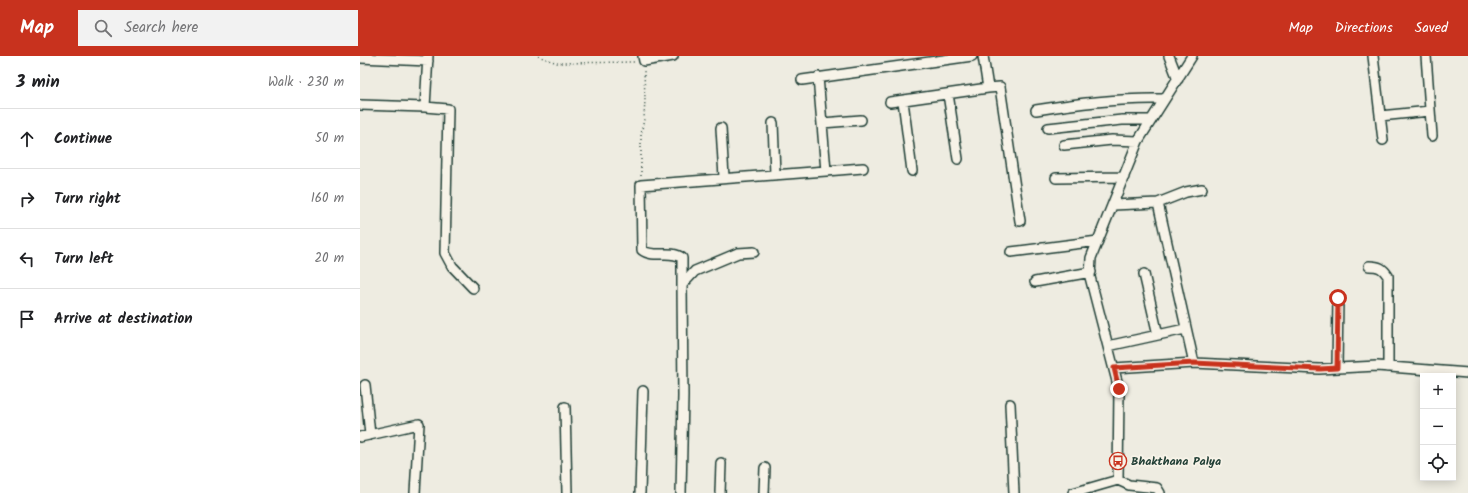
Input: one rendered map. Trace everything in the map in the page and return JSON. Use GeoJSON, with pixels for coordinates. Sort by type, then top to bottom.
{"type":"FeatureCollection","features":[{"type":"Feature","properties":{"kind":"street"},"geometry":{"type":"LineString","coordinates":[[643,59],[673,56]]}},
{"type":"Feature","properties":{"kind":"street"},"geometry":{"type":"LineString","coordinates":[[802,80],[972,56]]}},
{"type":"Feature","properties":{"kind":"street"},"geometry":{"type":"LineString","coordinates":[[983,56],[988,88]]}},
{"type":"Feature","properties":{"kind":"street"},"geometry":{"type":"LineString","coordinates":[[1169,56],[1178,79]]}},
{"type":"Feature","properties":{"kind":"street"},"geometry":{"type":"LineString","coordinates":[[1118,480],[1119,389],[1090,278],[1091,258],[1138,141],[1192,56]]}},
{"type":"Feature","properties":{"kind":"street"},"geometry":{"type":"LineString","coordinates":[[1373,56],[1383,140]]}},
{"type":"Feature","properties":{"kind":"street"},"geometry":{"type":"LineString","coordinates":[[1426,56],[1432,136]]}},
{"type":"Feature","properties":{"kind":"street"},"geometry":{"type":"LineString","coordinates":[[360,58],[428,58],[425,107]]}},
{"type":"Feature","properties":{"kind":"street"},"geometry":{"type":"LineString","coordinates":[[818,77],[826,171]]}},
{"type":"Feature","properties":{"kind":"street"},"geometry":{"type":"LineString","coordinates":[[890,102],[1000,87],[1020,221]]}},
{"type":"Feature","properties":{"kind":"street"},"geometry":{"type":"LineString","coordinates":[[948,94],[958,159]]}},
{"type":"Feature","properties":{"kind":"street"},"geometry":{"type":"LineString","coordinates":[[1036,110],[1074,103],[1164,99]]}},
{"type":"Feature","properties":{"kind":"street"},"geometry":{"type":"LineString","coordinates":[[903,100],[912,171]]}},
{"type":"Feature","properties":{"kind":"street"},"geometry":{"type":"LineString","coordinates":[[360,105],[448,109],[445,253],[452,266],[473,288]]}},
{"type":"Feature","properties":{"kind":"street"},"geometry":{"type":"LineString","coordinates":[[1380,116],[1430,110]]}},
{"type":"Feature","properties":{"kind":"street"},"geometry":{"type":"LineString","coordinates":[[822,123],[861,120]]}},
{"type":"Feature","properties":{"kind":"street"},"geometry":{"type":"LineString","coordinates":[[1048,128],[1122,120],[1151,120]]}},
{"type":"Feature","properties":{"kind":"street"},"geometry":{"type":"LineString","coordinates":[[773,123],[775,174]]}},
{"type":"Feature","properties":{"kind":"street"},"geometry":{"type":"LineString","coordinates":[[721,128],[724,178]]}},
{"type":"Feature","properties":{"kind":"street"},"geometry":{"type":"LineString","coordinates":[[1064,145],[1112,140],[1138,141]]}},
{"type":"Feature","properties":{"kind":"street"},"geometry":{"type":"LineString","coordinates":[[681,493],[683,396],[682,258],[678,254],[652,254],[642,250],[641,184],[863,168]]}},
{"type":"Feature","properties":{"kind":"street"},"geometry":{"type":"LineString","coordinates":[[1056,178],[1124,177]]}},
{"type":"Feature","properties":{"kind":"street"},"geometry":{"type":"LineString","coordinates":[[1113,205],[1158,203],[1186,192],[1202,189]]}},
{"type":"Feature","properties":{"kind":"street"},"geometry":{"type":"LineString","coordinates":[[1158,203],[1185,329],[1194,363]]}},
{"type":"Feature","properties":{"kind":"street"},"geometry":{"type":"LineString","coordinates":[[1011,252],[1098,240]]}},
{"type":"Feature","properties":{"kind":"street"},"geometry":{"type":"LineString","coordinates":[[682,285],[695,271],[738,253],[754,252]]}},
{"type":"Feature","properties":{"kind":"street"},"geometry":{"type":"LineString","coordinates":[[1369,266],[1377,266],[1384,270],[1388,276],[1388,367]]}},
{"type":"Feature","properties":{"kind":"street"},"geometry":{"type":"LineString","coordinates":[[1035,282],[1091,272]]}},
{"type":"Feature","properties":{"kind":"street"},"geometry":{"type":"LineString","coordinates":[[1144,274],[1158,335]]}},
{"type":"Feature","properties":{"kind":"street"},"geometry":{"type":"LineString","coordinates":[[1337,368],[1338,298]]}},
{"type":"Feature","properties":{"kind":"street"},"geometry":{"type":"LineString","coordinates":[[1108,346],[1185,329]]}},
{"type":"Feature","properties":{"kind":"street"},"geometry":{"type":"LineString","coordinates":[[1114,368],[1194,363],[1305,368],[1388,367],[1468,373]]}},
{"type":"Feature","properties":{"kind":"street"},"geometry":{"type":"LineString","coordinates":[[365,385],[370,435]]}},
{"type":"Feature","properties":{"kind":"street"},"geometry":{"type":"LineString","coordinates":[[640,493],[643,391]]}},
{"type":"Feature","properties":{"kind":"street"},"geometry":{"type":"LineString","coordinates":[[1010,404],[1014,493]]}},
{"type":"Feature","properties":{"kind":"street"},"geometry":{"type":"LineString","coordinates":[[565,407],[567,493]]}},
{"type":"Feature","properties":{"kind":"street"},"geometry":{"type":"LineString","coordinates":[[360,437],[419,424],[415,493]]}},
{"type":"Feature","properties":{"kind":"street"},"geometry":{"type":"LineString","coordinates":[[720,493],[721,462]]}},
{"type":"Feature","properties":{"kind":"street"},"geometry":{"type":"LineString","coordinates":[[764,493],[765,468]]}},
{"type":"Feature","properties":{"kind":"street"},"geometry":{"type":"LineString","coordinates":[[1118,480],[1130,489],[1157,488],[1160,493]]}},
{"type":"Feature","properties":{"kind":"street"},"geometry":{"type":"LineString","coordinates":[[1078,492],[1118,480]]}},
{"type":"Feature","properties":{"kind":"path"},"geometry":{"type":"LineString","coordinates":[[538,56],[557,63],[643,59],[645,99],[644,119],[641,135],[641,184]]}},
{"type":"Feature","properties":{"kind":"place","name":"Bhakthana Palya"},"geometry":{"type":"Point","coordinates":[1118,461]}},
{"type":"Feature","properties":{"kind":"route"},"geometry":{"type":"LineString","coordinates":[[1119,389],[1114,368],[1194,363],[1320,369],[1337,368],[1338,298]]}}]}
